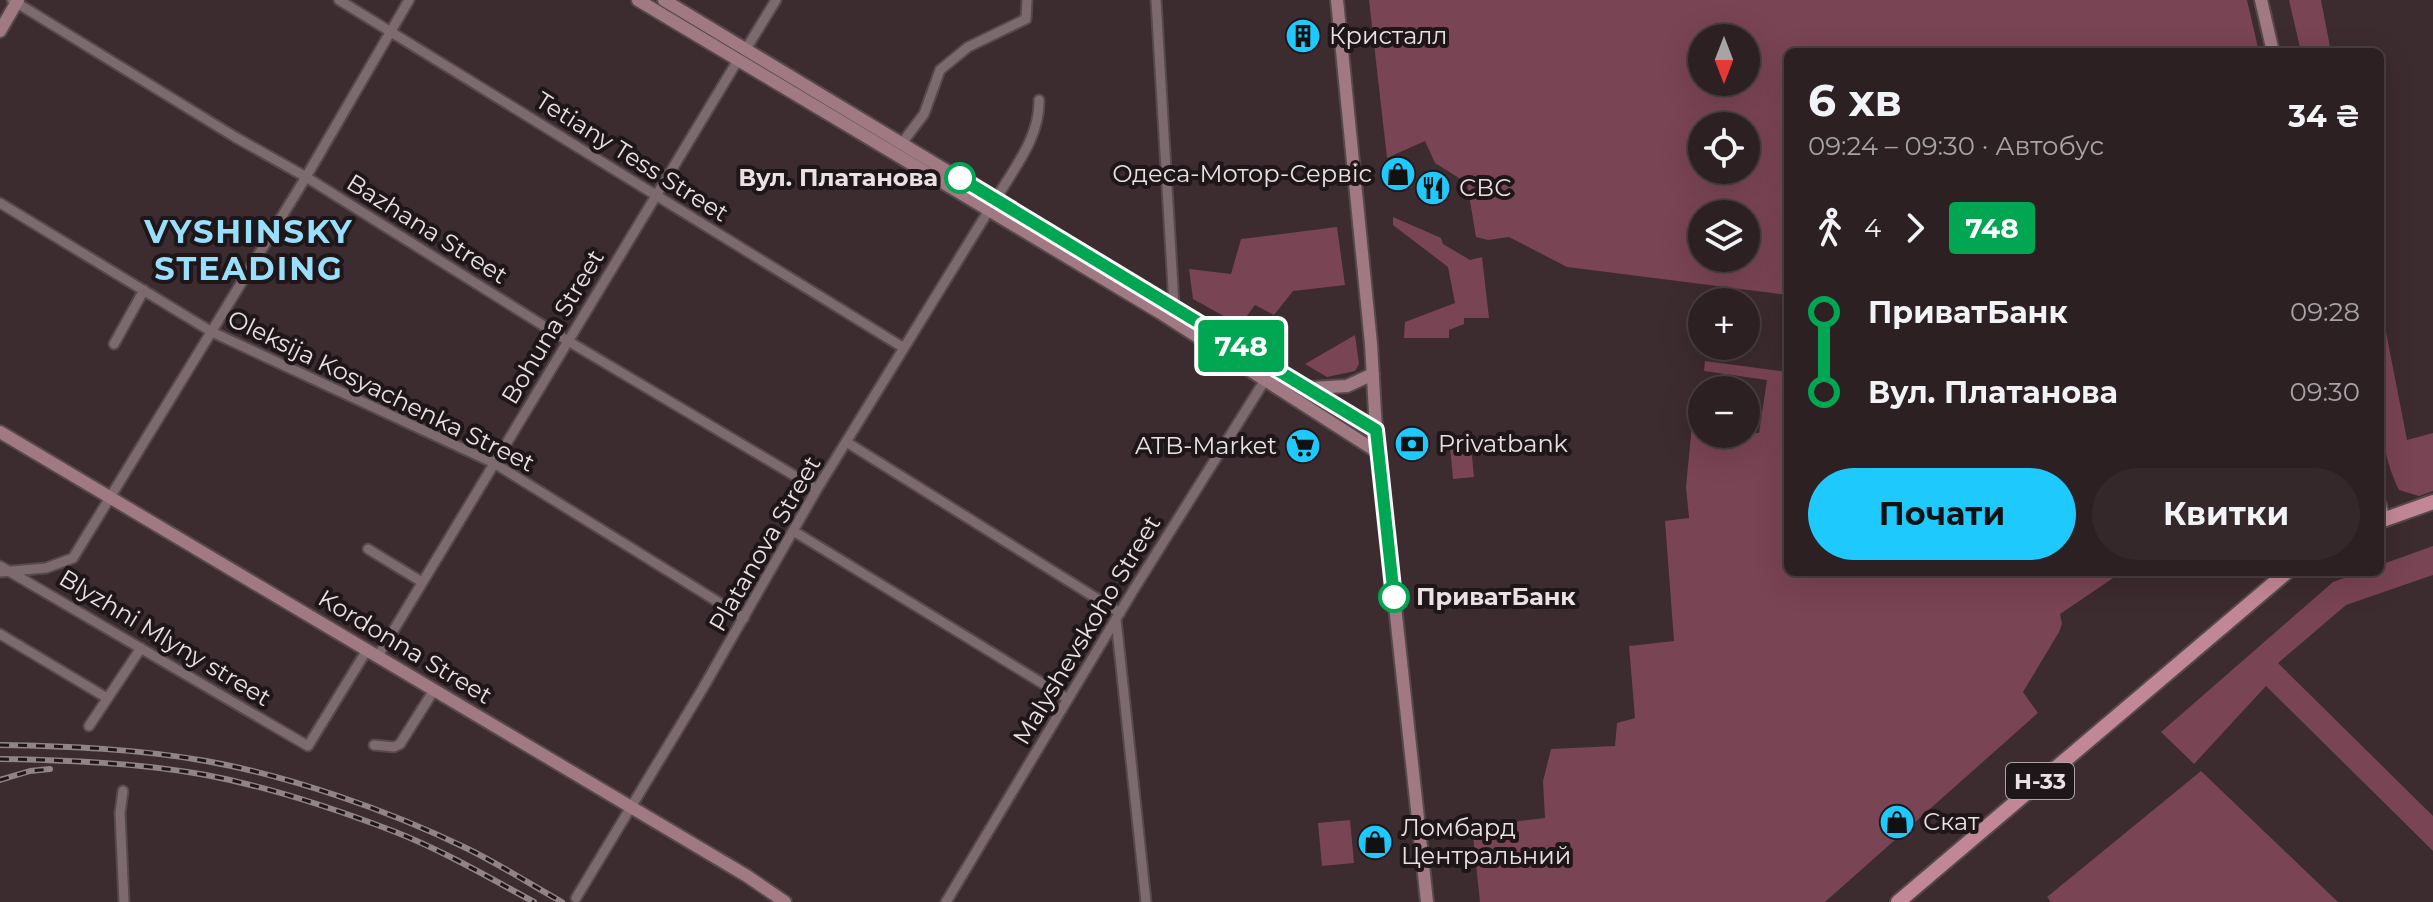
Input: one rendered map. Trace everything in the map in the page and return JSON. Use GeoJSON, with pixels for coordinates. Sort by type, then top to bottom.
{"type":"FeatureCollection","features":[{"type":"Feature","properties":{"kind":"main road"},"geometry":{"type":"LineString","coordinates":[[638,0],[902,143],[1379,453]]}},
{"type":"Feature","properties":{"kind":"main road"},"geometry":{"type":"LineString","coordinates":[[664,0],[742,54],[992,204],[1174,305],[1376,430]]}},
{"type":"Feature","properties":{"kind":"main road"},"geometry":{"type":"LineString","coordinates":[[1337,0],[1376,430],[1427,902]]}},
{"type":"Feature","properties":{"kind":"main road"},"geometry":{"type":"LineString","coordinates":[[2261,0],[2272,48]]}},
{"type":"Feature","properties":{"kind":"main road"},"geometry":{"type":"LineString","coordinates":[[0,31],[16,1]]}},
{"type":"Feature","properties":{"kind":"main road"},"geometry":{"type":"LineString","coordinates":[[1310,388],[1347,386],[1373,374]]}},
{"type":"Feature","properties":{"kind":"main road","name":"Kordonna Street"},"geometry":{"type":"LineString","coordinates":[[0,432],[785,902]]}},
{"type":"Feature","properties":{"kind":"main road"},"geometry":{"type":"LineString","coordinates":[[2384,514],[2433,502]]}},
{"type":"Feature","properties":{"kind":"main road","name":"Н-33"},"geometry":{"type":"LineString","coordinates":[[1898,902],[2282,576]]}},
{"type":"Feature","properties":{"kind":"street","name":"Tetiany Tess Street"},"geometry":{"type":"LineString","coordinates":[[339,0],[904,348]]}},
{"type":"Feature","properties":{"kind":"street"},"geometry":{"type":"LineString","coordinates":[[5,572],[46,568],[73,558],[306,177],[409,0]]}},
{"type":"Feature","properties":{"kind":"street","name":"Bohuna Street"},"geometry":{"type":"LineString","coordinates":[[308,746],[422,582],[776,0]]}},
{"type":"Feature","properties":{"kind":"street"},"geometry":{"type":"LineString","coordinates":[[902,143],[924,114],[940,70],[968,47],[1026,19],[1027,0]]}},
{"type":"Feature","properties":{"kind":"street"},"geometry":{"type":"LineString","coordinates":[[1156,0],[1174,305]]}},
{"type":"Feature","properties":{"kind":"street","name":"Bazhana Street"},"geometry":{"type":"LineString","coordinates":[[16,1],[568,341],[817,489]]}},
{"type":"Feature","properties":{"kind":"street","name":"Platanova Street"},"geometry":{"type":"LineString","coordinates":[[576,898],[795,532],[817,489],[848,443],[1034,134],[1039,100]]}},
{"type":"Feature","properties":{"kind":"street","name":"Oleksija Kosyachenka Street"},"geometry":{"type":"LineString","coordinates":[[0,203],[212,332],[494,463],[744,618]]}},
{"type":"Feature","properties":{"kind":"street"},"geometry":{"type":"LineString","coordinates":[[114,344],[144,290]]}},
{"type":"Feature","properties":{"kind":"street","name":"Malyshevskoho Street"},"geometry":{"type":"LineString","coordinates":[[946,902],[1265,380]]}},
{"type":"Feature","properties":{"kind":"street"},"geometry":{"type":"LineString","coordinates":[[848,443],[1118,616],[1146,902]]}},
{"type":"Feature","properties":{"kind":"street"},"geometry":{"type":"LineString","coordinates":[[795,532],[1068,699]]}},
{"type":"Feature","properties":{"kind":"street"},"geometry":{"type":"LineString","coordinates":[[368,549],[422,582]]}},
{"type":"Feature","properties":{"kind":"street","name":"Blyzhni Mlyny street"},"geometry":{"type":"LineString","coordinates":[[0,566],[5,572],[308,746]]}},
{"type":"Feature","properties":{"kind":"street"},"geometry":{"type":"LineString","coordinates":[[0,634],[107,698]]}},
{"type":"Feature","properties":{"kind":"street"},"geometry":{"type":"LineString","coordinates":[[89,726],[141,648]]}},
{"type":"Feature","properties":{"kind":"street"},"geometry":{"type":"LineString","coordinates":[[374,745],[398,746],[434,690]]}},
{"type":"Feature","properties":{"kind":"street"},"geometry":{"type":"LineString","coordinates":[[123,791],[120,813],[124,902]]}},
{"type":"Feature","properties":{"kind":"shaded area"},"geometry":{"type":"Polygon","coordinates":[[[1369,0],[2247,0],[2258,48],[1784,48],[1784,294],[1760,291],[1760,288],[1733,288],[1567,267],[1509,237],[1488,240],[1476,237],[1467,183],[1435,163],[1425,141],[1387,158],[1369,0]]]}},
{"type":"Feature","properties":{"kind":"shaded area"},"geometry":{"type":"Polygon","coordinates":[[[2289,0],[2321,0],[2330,48],[2300,48],[2289,0]]]}},
{"type":"Feature","properties":{"kind":"shaded area"},"geometry":{"type":"Polygon","coordinates":[[[1393,217],[1441,238],[1443,244],[1470,260],[1482,257],[1489,318],[1464,318],[1464,324],[1449,330],[1449,338],[1404,338],[1405,322],[1455,303],[1448,267],[1393,225],[1393,217]]]}},
{"type":"Feature","properties":{"kind":"shaded area"},"geometry":{"type":"Polygon","coordinates":[[[1337,227],[1345,285],[1293,291],[1274,315],[1255,305],[1240,325],[1193,299],[1189,269],[1231,274],[1241,239],[1337,227]]]}},
{"type":"Feature","properties":{"kind":"shaded area"},"geometry":{"type":"Polygon","coordinates":[[[2384,322],[2407,440],[2433,433],[2433,491],[2419,496],[2399,490],[2384,445],[2384,322]]]}},
{"type":"Feature","properties":{"kind":"shaded area"},"geometry":{"type":"Polygon","coordinates":[[[1355,335],[1359,364],[1355,371],[1327,377],[1305,364],[1355,335]]]}},
{"type":"Feature","properties":{"kind":"shaded area"},"geometry":{"type":"Polygon","coordinates":[[[1705,361],[1784,371],[1784,576],[2116,576],[2060,614],[2062,624],[2059,632],[2023,692],[2038,713],[1825,902],[1480,902],[1472,827],[1545,818],[1543,781],[1551,749],[1615,746],[1617,723],[1635,718],[1629,646],[1674,641],[1665,521],[1689,518],[1686,487],[1690,448],[1760,448],[1767,380],[1760,379],[1760,376],[1704,371],[1705,361]]]}},
{"type":"Feature","properties":{"kind":"shaded area"},"geometry":{"type":"Polygon","coordinates":[[[1471,445],[1474,477],[1453,479],[1450,447],[1471,445]]]}},
{"type":"Feature","properties":{"kind":"shaded area"},"geometry":{"type":"Polygon","coordinates":[[[2433,546],[2433,575],[2346,605],[2278,663],[2433,816],[2433,851],[2266,686],[2194,764],[2161,732],[2333,582],[2350,576],[2384,576],[2384,564],[2433,546]]]}},
{"type":"Feature","properties":{"kind":"shaded area"},"geometry":{"type":"Polygon","coordinates":[[[2201,771],[2338,902],[2051,902],[2047,897],[2201,771]]]}},
{"type":"Feature","properties":{"kind":"shaded area"},"geometry":{"type":"Polygon","coordinates":[[[1350,820],[1354,863],[1322,866],[1318,823],[1350,820]]]}},
{"type":"Feature","properties":{"kind":"railway"},"geometry":{"type":"LineString","coordinates":[[0,745],[78,747],[155,754],[206,761],[271,776],[339,796],[436,834],[562,902]]}},
{"type":"Feature","properties":{"kind":"railway"},"geometry":{"type":"LineString","coordinates":[[0,759],[78,761],[155,768],[253,786],[324,806],[411,838],[534,902]]}},
{"type":"Feature","properties":{"kind":"railway"},"geometry":{"type":"LineString","coordinates":[[0,780],[50,769]]}},
{"type":"Feature","properties":{"kind":"bus line","name":"748"},"geometry":{"type":"LineString","coordinates":[[960,178],[1376,430],[1394,597]]}},
{"type":"Feature","properties":{"kind":"place","name":"Кристалл"},"geometry":{"type":"Point","coordinates":[1303,36]}},
{"type":"Feature","properties":{"kind":"place","name":"Одеса-Мотор-Сервіс"},"geometry":{"type":"Point","coordinates":[1398,174]}},
{"type":"Feature","properties":{"kind":"place","name":"Вул. Платанова"},"geometry":{"type":"Point","coordinates":[960,178]}},
{"type":"Feature","properties":{"kind":"place","name":"СВС"},"geometry":{"type":"Point","coordinates":[1433,188]}},
{"type":"Feature","properties":{"kind":"place","name":"Privatbank"},"geometry":{"type":"Point","coordinates":[1412,444]}},
{"type":"Feature","properties":{"kind":"place","name":"ATB-Market"},"geometry":{"type":"Point","coordinates":[1303,446]}},
{"type":"Feature","properties":{"kind":"place","name":"ПриватБанк"},"geometry":{"type":"Point","coordinates":[1394,597]}},
{"type":"Feature","properties":{"kind":"place","name":"Скат"},"geometry":{"type":"Point","coordinates":[1897,822]}},
{"type":"Feature","properties":{"kind":"place","name":"Ломбард Центральний"},"geometry":{"type":"Point","coordinates":[1375,842]}},
{"type":"Feature","properties":{"kind":"district","name":"VYSHINSKY STEADING"},"geometry":{"type":"Point","coordinates":[249,250]}}]}
